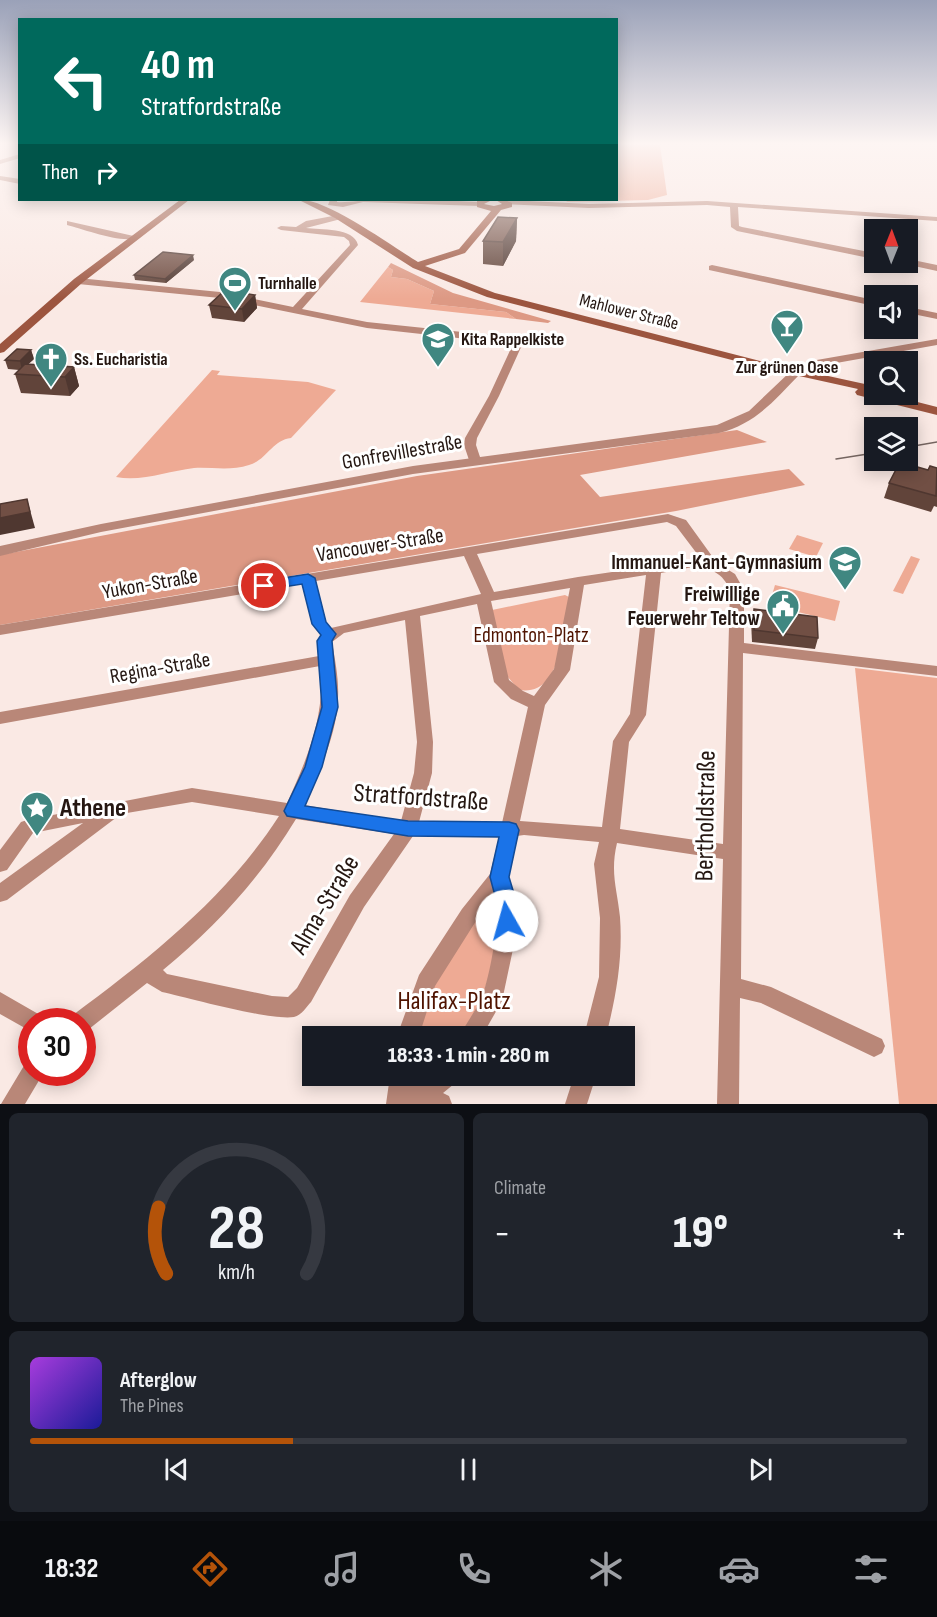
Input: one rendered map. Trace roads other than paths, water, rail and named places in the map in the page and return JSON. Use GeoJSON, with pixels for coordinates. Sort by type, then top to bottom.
{"type":"FeatureCollection","features":[{"type":"Feature","properties":{"kind":"main road"},"geometry":{"type":"LineString","coordinates":[[0,350],[78,281],[184,201]]}},
{"type":"Feature","properties":{"kind":"main road","name":"Mahlower Straße"},"geometry":{"type":"LineString","coordinates":[[305,201],[421,264],[437,276],[511,301],[795,373],[864,387]]}},
{"type":"Feature","properties":{"kind":"main road"},"geometry":{"type":"LineString","coordinates":[[485,221],[485,204],[503,203]]}},
{"type":"Feature","properties":{"kind":"main road"},"geometry":{"type":"LineString","coordinates":[[421,264],[462,250],[503,203]]}},
{"type":"Feature","properties":{"kind":"main road","name":"Mahlower Straße"},"geometry":{"type":"LineString","coordinates":[[795,373],[821,383],[937,411]]}},
{"type":"Feature","properties":{"kind":"main road"},"geometry":{"type":"LineString","coordinates":[[918,399],[937,404]]}},
{"type":"Feature","properties":{"kind":"street"},"geometry":{"type":"LineString","coordinates":[[331,201],[331,204],[340,206],[357,201]]}},
{"type":"Feature","properties":{"kind":"street"},"geometry":{"type":"LineString","coordinates":[[394,201],[485,204]]}},
{"type":"Feature","properties":{"kind":"street"},"geometry":{"type":"LineString","coordinates":[[503,203],[589,206],[653,203],[734,205],[937,219]]}},
{"type":"Feature","properties":{"kind":"street"},"geometry":{"type":"LineString","coordinates":[[734,205],[734,225],[740,229],[864,254]]}},
{"type":"Feature","properties":{"kind":"street"},"geometry":{"type":"LineString","coordinates":[[299,230],[302,226],[338,217]]}},
{"type":"Feature","properties":{"kind":"street"},"geometry":{"type":"LineString","coordinates":[[70,223],[113,235],[134,237]]}},
{"type":"Feature","properties":{"kind":"street"},"geometry":{"type":"LineString","coordinates":[[281,228],[346,235],[353,240],[354,245],[296,310]]}},
{"type":"Feature","properties":{"kind":"street"},"geometry":{"type":"LineString","coordinates":[[918,264],[937,268]]}},
{"type":"Feature","properties":{"kind":"street"},"geometry":{"type":"LineString","coordinates":[[712,268],[864,301]]}},
{"type":"Feature","properties":{"kind":"street"},"geometry":{"type":"LineString","coordinates":[[78,281],[220,295],[367,325],[533,343]]}},
{"type":"Feature","properties":{"kind":"street"},"geometry":{"type":"LineString","coordinates":[[918,312],[937,316]]}},
{"type":"Feature","properties":{"kind":"street"},"geometry":{"type":"LineString","coordinates":[[475,460],[470,445],[471,438],[494,396],[519,341]]}},
{"type":"Feature","properties":{"kind":"street"},"geometry":{"type":"LineString","coordinates":[[795,373],[811,364],[937,342]]}},
{"type":"Feature","properties":{"kind":"street","name":"Gonfrevillestraße"},"geometry":{"type":"LineString","coordinates":[[0,551],[101,528],[475,460],[719,429],[758,412],[795,373]]}},
{"type":"Feature","properties":{"kind":"street","name":"Vancouver-Straße"},"geometry":{"type":"LineString","coordinates":[[712,565],[693,563],[579,581],[412,613],[340,629],[329,634],[319,624],[308,578],[668,518],[681,523],[712,565],[731,576]]}},
{"type":"Feature","properties":{"kind":"street","name":"Vancouver-Straße"},"geometry":{"type":"LineString","coordinates":[[469,552],[486,598]]}},
{"type":"Feature","properties":{"kind":"street"},"geometry":{"type":"LineString","coordinates":[[597,1026],[609,977],[610,918],[603,864],[610,835],[621,741],[638,715],[654,569]]}},
{"type":"Feature","properties":{"kind":"street","name":"Bertholdstraße"},"geometry":{"type":"LineString","coordinates":[[728,1104],[737,590],[731,576]]}},
{"type":"Feature","properties":{"kind":"street","name":"Yukon-Straße"},"geometry":{"type":"LineString","coordinates":[[0,630],[308,578]]}},
{"type":"Feature","properties":{"kind":"street"},"geometry":{"type":"LineString","coordinates":[[477,1026],[491,1001],[506,935],[508,907],[500,877],[537,704],[562,670],[579,581]]}},
{"type":"Feature","properties":{"kind":"street"},"geometry":{"type":"LineString","coordinates":[[486,598],[502,682],[517,695],[537,704]]}},
{"type":"Feature","properties":{"kind":"street","name":"Alma-Straße"},"geometry":{"type":"LineString","coordinates":[[148,971],[162,982],[272,1006],[292,1007],[304,995],[357,901],[408,829],[423,774],[425,742],[412,613]]}},
{"type":"Feature","properties":{"kind":"street"},"geometry":{"type":"LineString","coordinates":[[96,1011],[148,971],[204,923],[250,874],[293,811],[313,767],[330,707],[324,641],[329,634]]}},
{"type":"Feature","properties":{"kind":"street"},"geometry":{"type":"LineString","coordinates":[[736,647],[937,671]]}},
{"type":"Feature","properties":{"kind":"street","name":"Regina-Straße"},"geometry":{"type":"LineString","coordinates":[[0,718],[327,660]]}},
{"type":"Feature","properties":{"kind":"street","name":"Stratfordstraße"},"geometry":{"type":"LineString","coordinates":[[0,864],[27,827],[192,795],[408,829],[509,830],[525,828],[610,835],[733,853]]}},
{"type":"Feature","properties":{"kind":"street"},"geometry":{"type":"LineString","coordinates":[[0,894],[116,808]]}},
{"type":"Feature","properties":{"kind":"street"},"geometry":{"type":"LineString","coordinates":[[411,1026],[426,982],[469,915],[500,877]]}},
{"type":"Feature","properties":{"kind":"street"},"geometry":{"type":"LineString","coordinates":[[730,986],[764,994],[874,1046]]}},
{"type":"Feature","properties":{"kind":"street"},"geometry":{"type":"LineString","coordinates":[[0,1002],[18,1013]]}},
{"type":"Feature","properties":{"kind":"street"},"geometry":{"type":"LineString","coordinates":[[12,1104],[24,1086]]}},
{"type":"Feature","properties":{"kind":"street"},"geometry":{"type":"LineString","coordinates":[[400,1086],[398,1102],[433,1099]]}},
{"type":"Feature","properties":{"kind":"street"},"geometry":{"type":"LineString","coordinates":[[576,1104],[582,1086]]}},
{"type":"Feature","properties":{"kind":"tram line"},"geometry":{"type":"LineString","coordinates":[[918,445],[937,442]]}},
{"type":"Feature","properties":{"kind":"tram line"},"geometry":{"type":"LineString","coordinates":[[836,459],[864,455]]}},
{"type":"Feature","properties":{"kind":"place","name":"Turnhalle"},"geometry":{"type":"Point","coordinates":[235,312]}},
{"type":"Feature","properties":{"kind":"place","name":"Zur grünen Oase"},"geometry":{"type":"Point","coordinates":[787,355]}},
{"type":"Feature","properties":{"kind":"place","name":"Kita Rappelkiste"},"geometry":{"type":"Point","coordinates":[438,368]}},
{"type":"Feature","properties":{"kind":"place","name":"Ss. Eucharistia"},"geometry":{"type":"Point","coordinates":[51,388]}},
{"type":"Feature","properties":{"kind":"place","name":"Immanuel-Kant-Gymnasium"},"geometry":{"type":"Point","coordinates":[845,591]}},
{"type":"Feature","properties":{"kind":"place","name":"Freiwillige Feuerwehr Teltow"},"geometry":{"type":"Point","coordinates":[783,635]}},
{"type":"Feature","properties":{"kind":"place","name":"Athene"},"geometry":{"type":"Point","coordinates":[37,837]}},
{"type":"Feature","properties":{"kind":"park label","name":"Edmonton-Platz"},"geometry":{"type":"Point","coordinates":[531,635]}},
{"type":"Feature","properties":{"kind":"park label","name":"Halifax-Platz"},"geometry":{"type":"Point","coordinates":[454,1001]}}]}
